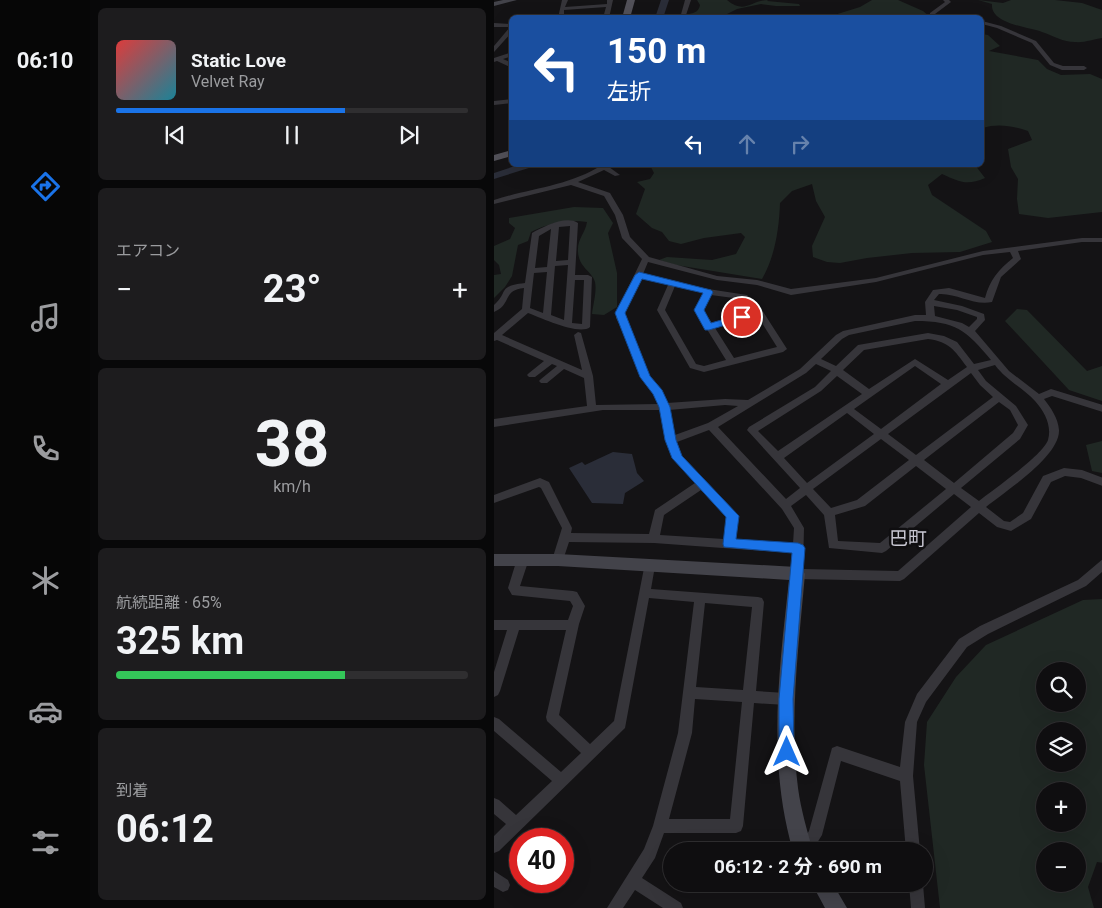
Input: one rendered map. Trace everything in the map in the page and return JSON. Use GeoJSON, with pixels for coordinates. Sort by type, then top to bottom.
{"type":"FeatureCollection","features":[{"type":"Feature","properties":{"kind":"main road"},"geometry":{"type":"LineString","coordinates":[[627,15],[631,0]]}},
{"type":"Feature","properties":{"kind":"main road"},"geometry":{"type":"LineString","coordinates":[[494,158],[509,154]]}},
{"type":"Feature","properties":{"kind":"street"},"geometry":{"type":"LineString","coordinates":[[494,4],[513,0]]}},
{"type":"Feature","properties":{"kind":"street"},"geometry":{"type":"LineString","coordinates":[[562,15],[565,0]]}},
{"type":"Feature","properties":{"kind":"street"},"geometry":{"type":"LineString","coordinates":[[683,15],[688,0]]}},
{"type":"Feature","properties":{"kind":"street"},"geometry":{"type":"LineString","coordinates":[[934,15],[932,14],[938,8],[948,2],[946,0]]}},
{"type":"Feature","properties":{"kind":"street"},"geometry":{"type":"LineString","coordinates":[[562,9],[584,8],[609,2],[607,15]]}},
{"type":"Feature","properties":{"kind":"street"},"geometry":{"type":"LineString","coordinates":[[984,24],[999,27],[1034,42],[1052,64],[1062,68],[1084,68]]}},
{"type":"Feature","properties":{"kind":"street"},"geometry":{"type":"LineString","coordinates":[[494,25],[509,29]]}},
{"type":"Feature","properties":{"kind":"street"},"geometry":{"type":"LineString","coordinates":[[501,32],[509,30]]}},
{"type":"Feature","properties":{"kind":"street"},"geometry":{"type":"LineString","coordinates":[[495,49],[509,32]]}},
{"type":"Feature","properties":{"kind":"street"},"geometry":{"type":"LineString","coordinates":[[495,49],[509,49]]}},
{"type":"Feature","properties":{"kind":"street"},"geometry":{"type":"LineString","coordinates":[[496,60],[509,55]]}},
{"type":"Feature","properties":{"kind":"street"},"geometry":{"type":"LineString","coordinates":[[496,60],[509,65]]}},
{"type":"Feature","properties":{"kind":"street"},"geometry":{"type":"LineString","coordinates":[[494,103],[509,101]]}},
{"type":"Feature","properties":{"kind":"street"},"geometry":{"type":"LineString","coordinates":[[494,202],[571,182],[603,167]]}},
{"type":"Feature","properties":{"kind":"street"},"geometry":{"type":"LineString","coordinates":[[606,167],[617,175]]}},
{"type":"Feature","properties":{"kind":"street"},"geometry":{"type":"LineString","coordinates":[[571,182],[607,195],[619,214],[626,238],[646,259],[717,278],[757,283],[790,292],[876,280],[983,253],[1082,240],[1102,240]]}},
{"type":"Feature","properties":{"kind":"street"},"geometry":{"type":"LineString","coordinates":[[527,310],[528,285],[535,235],[555,225],[574,223],[568,324]]}},
{"type":"Feature","properties":{"kind":"street"},"geometry":{"type":"LineString","coordinates":[[547,316],[555,225]]}},
{"type":"Feature","properties":{"kind":"street"},"geometry":{"type":"LineString","coordinates":[[931,318],[929,302],[936,292],[946,291],[984,301],[989,300],[989,290],[999,273],[1017,259],[1013,249]]}},
{"type":"Feature","properties":{"kind":"street"},"geometry":{"type":"LineString","coordinates":[[646,259],[620,313],[620,318],[629,335],[645,377],[658,393],[664,407],[670,440],[678,458],[732,516],[729,544]]}},
{"type":"Feature","properties":{"kind":"street"},"geometry":{"type":"LineString","coordinates":[[531,271],[572,262]]}},
{"type":"Feature","properties":{"kind":"street"},"geometry":{"type":"LineString","coordinates":[[639,275],[708,292],[744,297],[759,312],[783,349],[704,369],[693,366],[661,310],[672,284]]}},
{"type":"Feature","properties":{"kind":"street"},"geometry":{"type":"LineString","coordinates":[[527,310],[573,326],[586,327],[588,277],[571,278]]}},
{"type":"Feature","properties":{"kind":"street"},"geometry":{"type":"LineString","coordinates":[[494,309],[499,306],[507,290],[513,286],[528,285]]}},
{"type":"Feature","properties":{"kind":"street"},"geometry":{"type":"LineString","coordinates":[[708,292],[699,310],[732,362]]}},
{"type":"Feature","properties":{"kind":"street"},"geometry":{"type":"LineString","coordinates":[[929,302],[959,308],[981,316],[981,320],[970,331]]}},
{"type":"Feature","properties":{"kind":"street"},"geometry":{"type":"LineString","coordinates":[[527,310],[495,337],[588,376]]}},
{"type":"Feature","properties":{"kind":"street"},"geometry":{"type":"LineString","coordinates":[[709,327],[759,312]]}},
{"type":"Feature","properties":{"kind":"street"},"geometry":{"type":"LineString","coordinates":[[494,560],[558,560],[797,574],[900,576],[979,507],[1041,457],[1052,443],[1054,430],[1050,414],[1038,398],[1006,373],[970,331],[954,323],[931,318],[915,318],[846,333],[839,337],[803,371],[750,404],[711,426],[670,440]]}},
{"type":"Feature","properties":{"kind":"street"},"geometry":{"type":"LineString","coordinates":[[578,335],[588,376],[592,409]]}},
{"type":"Feature","properties":{"kind":"street"},"geometry":{"type":"LineString","coordinates":[[928,336],[941,338],[954,344],[972,368],[983,383],[1013,408],[1023,425],[1017,436],[882,548],[833,545],[829,513],[752,430],[818,390],[861,347],[928,336]]}},
{"type":"Feature","properties":{"kind":"street"},"geometry":{"type":"LineString","coordinates":[[532,375],[551,360]]}},
{"type":"Feature","properties":{"kind":"street"},"geometry":{"type":"LineString","coordinates":[[815,360],[836,370],[869,394]]}},
{"type":"Feature","properties":{"kind":"street"},"geometry":{"type":"LineString","coordinates":[[777,458],[915,362],[948,384]]}},
{"type":"Feature","properties":{"kind":"street"},"geometry":{"type":"LineString","coordinates":[[785,505],[948,384],[972,368],[996,362]]}},
{"type":"Feature","properties":{"kind":"street"},"geometry":{"type":"LineString","coordinates":[[544,381],[564,365]]}},
{"type":"Feature","properties":{"kind":"street"},"geometry":{"type":"LineString","coordinates":[[1038,398],[1051,392],[1102,409]]}},
{"type":"Feature","properties":{"kind":"street"},"geometry":{"type":"LineString","coordinates":[[829,513],[861,503],[999,397]]}},
{"type":"Feature","properties":{"kind":"street"},"geometry":{"type":"LineString","coordinates":[[494,423],[592,409],[664,407],[725,402],[750,404]]}},
{"type":"Feature","properties":{"kind":"street"},"geometry":{"type":"LineString","coordinates":[[848,409],[1001,524],[1010,527],[1027,516],[1047,479],[1064,472],[1082,474],[1102,482]]}},
{"type":"Feature","properties":{"kind":"street"},"geometry":{"type":"LineString","coordinates":[[711,426],[785,505],[798,528],[797,574],[786,699],[787,769],[791,803],[801,842]]}},
{"type":"Feature","properties":{"kind":"street"},"geometry":{"type":"LineString","coordinates":[[494,499],[540,482],[544,485],[568,528],[558,560]]}},
{"type":"Feature","properties":{"kind":"street"},"geometry":{"type":"LineString","coordinates":[[654,539],[659,514],[666,506],[702,484]]}},
{"type":"Feature","properties":{"kind":"street"},"geometry":{"type":"LineString","coordinates":[[566,537],[654,539],[798,548]]}},
{"type":"Feature","properties":{"kind":"street"},"geometry":{"type":"LineString","coordinates":[[523,559],[514,588],[516,591],[572,596],[579,606],[572,626],[552,718],[591,753]]}},
{"type":"Feature","properties":{"kind":"street"},"geometry":{"type":"LineString","coordinates":[[912,842],[906,776],[911,722],[922,698],[963,642],[1082,583],[1102,563]]}},
{"type":"Feature","properties":{"kind":"street"},"geometry":{"type":"LineString","coordinates":[[494,846],[620,724],[649,566]]}},
{"type":"Feature","properties":{"kind":"street"},"geometry":{"type":"LineString","coordinates":[[644,593],[758,602],[736,826],[660,826]]}},
{"type":"Feature","properties":{"kind":"street"},"geometry":{"type":"LineString","coordinates":[[617,907],[650,853],[660,826],[685,732],[700,598]]}},
{"type":"Feature","properties":{"kind":"street"},"geometry":{"type":"LineString","coordinates":[[494,625],[572,626]]}},
{"type":"Feature","properties":{"kind":"street"},"geometry":{"type":"LineString","coordinates":[[494,692],[498,668],[515,626]]}},
{"type":"Feature","properties":{"kind":"street"},"geometry":{"type":"LineString","coordinates":[[690,693],[786,699]]}},
{"type":"Feature","properties":{"kind":"street"},"geometry":{"type":"LineString","coordinates":[[494,723],[562,781]]}},
{"type":"Feature","properties":{"kind":"street"},"geometry":{"type":"LineString","coordinates":[[810,842],[815,836],[837,753],[906,776]]}},
{"type":"Feature","properties":{"kind":"street"},"geometry":{"type":"LineString","coordinates":[[494,804],[517,824]]}},
{"type":"Feature","properties":{"kind":"street"},"geometry":{"type":"LineString","coordinates":[[633,880],[676,908]]}},
{"type":"Feature","properties":{"kind":"street"},"geometry":{"type":"LineString","coordinates":[[827,892],[837,908]]}},
{"type":"Feature","properties":{"kind":"street"},"geometry":{"type":"LineString","coordinates":[[917,892],[918,908]]}},
{"type":"Feature","properties":{"kind":"shaded area"},"geometry":{"type":"Polygon","coordinates":[[[697,0],[727,0],[743,7],[768,0],[799,4],[800,6],[761,4],[737,9],[725,15],[690,15],[699,9],[700,5],[697,0]]]}},
{"type":"Feature","properties":{"kind":"shaded area"},"geometry":{"type":"Polygon","coordinates":[[[872,0],[898,0],[928,15],[834,15],[860,7],[872,0]]]}},
{"type":"Feature","properties":{"kind":"shaded area"},"geometry":{"type":"Polygon","coordinates":[[[978,0],[1003,3],[1011,0],[1055,0],[1082,3],[1102,10],[1102,38],[1078,42],[1062,40],[1042,32],[1011,24],[997,16],[993,11],[992,4],[978,0]]]}},
{"type":"Feature","properties":{"kind":"shaded area"},"geometry":{"type":"Polygon","coordinates":[[[984,34],[988,35],[1000,46],[989,51],[1038,60],[1047,69],[1061,75],[1090,74],[1102,79],[1102,212],[1048,218],[1019,214],[1017,199],[1018,179],[1011,167],[1008,149],[1032,140],[1028,131],[1000,125],[984,127],[984,34]]]}},
{"type":"Feature","properties":{"kind":"shaded area"},"geometry":{"type":"Polygon","coordinates":[[[651,167],[977,167],[985,178],[973,182],[963,182],[942,174],[928,185],[932,195],[986,231],[992,242],[960,252],[912,253],[840,263],[827,262],[813,257],[812,246],[825,217],[816,201],[812,184],[792,191],[780,203],[776,243],[762,279],[676,265],[659,260],[667,257],[712,260],[736,254],[745,237],[741,233],[704,238],[681,244],[669,241],[662,232],[652,228],[636,214],[645,189],[637,182],[650,179],[654,173],[651,167]]]}},
{"type":"Feature","properties":{"kind":"shaded area"},"geometry":{"type":"Polygon","coordinates":[[[574,207],[603,208],[613,223],[608,233],[617,273],[617,307],[604,315],[592,314],[595,282],[579,257],[579,244],[587,222],[580,221],[558,222],[531,232],[528,241],[518,245],[512,276],[505,287],[494,298],[494,275],[501,274],[499,265],[494,260],[494,246],[510,239],[515,228],[509,223],[509,218],[574,207]]]}},
{"type":"Feature","properties":{"kind":"shaded area"},"geometry":{"type":"Polygon","coordinates":[[[1017,309],[1027,310],[1087,371],[1102,366],[1102,401],[1069,390],[1005,321],[1017,309]]]}},
{"type":"Feature","properties":{"kind":"shaded area"},"geometry":{"type":"Polygon","coordinates":[[[1103,441],[1102,473],[1092,471],[1086,445],[1103,441]]]}},
{"type":"Feature","properties":{"kind":"shaded area"},"geometry":{"type":"Polygon","coordinates":[[[613,452],[632,454],[637,473],[644,481],[625,493],[623,504],[592,503],[569,468],[582,462],[585,465],[613,452]]]}},
{"type":"Feature","properties":{"kind":"shaded area"},"geometry":{"type":"Polygon","coordinates":[[[1102,599],[1103,863],[1097,862],[1088,887],[1094,908],[940,908],[924,765],[927,722],[956,677],[986,645],[1083,600],[1102,599]]]}},
{"type":"Feature","properties":{"kind":"waterway"},"geometry":{"type":"LineString","coordinates":[[660,15],[665,0]]}},
{"type":"Feature","properties":{"kind":"waterway"},"geometry":{"type":"LineString","coordinates":[[494,176],[522,167]]}},
{"type":"Feature","properties":{"kind":"district","name":"巴町"},"geometry":{"type":"Point","coordinates":[908,538]}},
{"type":"Feature","properties":{"kind":"route"},"geometry":{"type":"LineString","coordinates":[[742,317],[709,327],[699,310],[708,292],[639,275],[620,313],[620,318],[629,335],[645,377],[658,393],[664,407],[670,440],[678,458],[732,516],[729,544],[798,548],[786,699],[787,752]]}}]}
